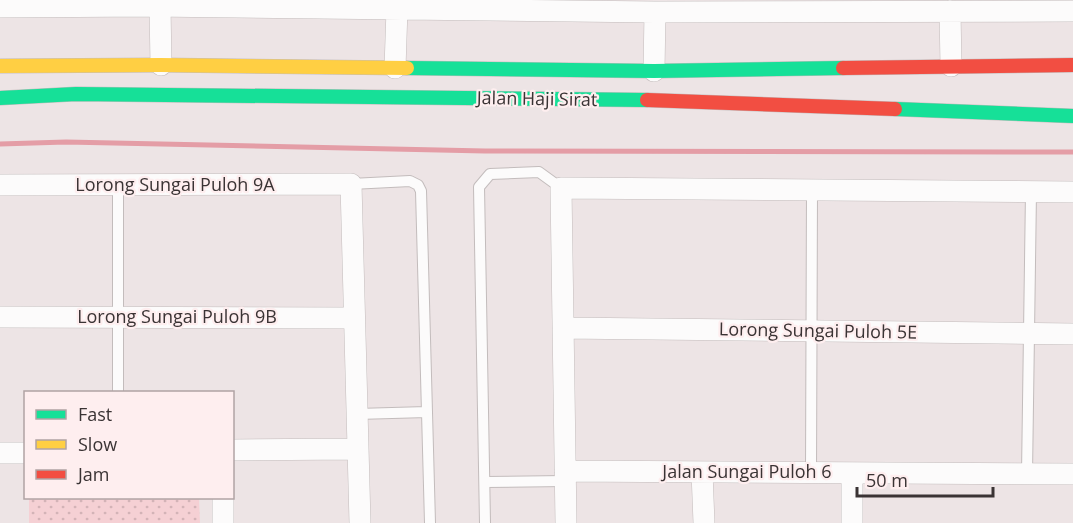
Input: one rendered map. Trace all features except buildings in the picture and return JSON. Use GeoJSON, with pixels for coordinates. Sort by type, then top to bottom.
{"type":"FeatureCollection","features":[{"type":"Feature","properties":{"kind":"main road","name":"Jalan Haji Sirat"},"geometry":{"type":"LineString","coordinates":[[0,66],[161,65],[654,71],[1073,65]]}},
{"type":"Feature","properties":{"kind":"main road","name":"Jalan Haji Sirat"},"geometry":{"type":"LineString","coordinates":[[0,98],[76,94],[652,100],[1073,116]]}},
{"type":"Feature","properties":{"kind":"street"},"geometry":{"type":"LineString","coordinates":[[154,4],[161,65]]}},
{"type":"Feature","properties":{"kind":"street"},"geometry":{"type":"LineString","coordinates":[[0,7],[154,4],[1010,5],[1073,11]]}},
{"type":"Feature","properties":{"kind":"street"},"geometry":{"type":"LineString","coordinates":[[395,68],[397,4]]}},
{"type":"Feature","properties":{"kind":"street"},"geometry":{"type":"LineString","coordinates":[[950,5],[951,66]]}},
{"type":"Feature","properties":{"kind":"street"},"geometry":{"type":"LineString","coordinates":[[654,71],[655,6]]}},
{"type":"Feature","properties":{"kind":"street"},"geometry":{"type":"LineString","coordinates":[[351,184],[360,523]]}},
{"type":"Feature","properties":{"kind":"street","name":"Lorong Sungai Puloh 9A"},"geometry":{"type":"LineString","coordinates":[[0,185],[351,184]]}},
{"type":"Feature","properties":{"kind":"street"},"geometry":{"type":"LineString","coordinates":[[566,523],[561,188],[1073,192]]}},
{"type":"Feature","properties":{"kind":"street","name":"Lorong Sungai Puloh 9B"},"geometry":{"type":"LineString","coordinates":[[0,317],[354,318]]}},
{"type":"Feature","properties":{"kind":"street","name":"Lorong Sungai Puloh 5E"},"geometry":{"type":"LineString","coordinates":[[563,328],[1073,334]]}},
{"type":"Feature","properties":{"kind":"street"},"geometry":{"type":"LineString","coordinates":[[234,450],[357,449]]}},
{"type":"Feature","properties":{"kind":"street"},"geometry":{"type":"LineString","coordinates":[[0,453],[24,453]]}},
{"type":"Feature","properties":{"kind":"street"},"geometry":{"type":"LineString","coordinates":[[702,472],[704,523]]}},
{"type":"Feature","properties":{"kind":"street","name":"Jalan Sungai Puloh 6"},"geometry":{"type":"LineString","coordinates":[[565,476],[702,472],[1073,474]]}},
{"type":"Feature","properties":{"kind":"street"},"geometry":{"type":"LineString","coordinates":[[852,473],[852,523]]}},
{"type":"Feature","properties":{"kind":"street"},"geometry":{"type":"LineString","coordinates":[[223,499],[224,523]]}},
{"type":"Feature","properties":{"kind":"lane"},"geometry":{"type":"LineString","coordinates":[[485,523],[479,187],[490,174],[539,172],[561,188]]}},
{"type":"Feature","properties":{"kind":"lane"},"geometry":{"type":"LineString","coordinates":[[351,184],[410,181],[418,185],[421,191],[430,523]]}},
{"type":"Feature","properties":{"kind":"lane"},"geometry":{"type":"LineString","coordinates":[[118,186],[118,391]]}},
{"type":"Feature","properties":{"kind":"lane"},"geometry":{"type":"LineString","coordinates":[[811,473],[812,190]]}},
{"type":"Feature","properties":{"kind":"lane"},"geometry":{"type":"LineString","coordinates":[[1027,474],[1031,192]]}},
{"type":"Feature","properties":{"kind":"lane"},"geometry":{"type":"LineString","coordinates":[[357,414],[427,412]]}},
{"type":"Feature","properties":{"kind":"lane"},"geometry":{"type":"LineString","coordinates":[[485,482],[565,476]]}},
{"type":"Feature","properties":{"kind":"shaded area"},"geometry":{"type":"Polygon","coordinates":[[[29,499],[199,499],[200,523],[29,523],[29,499]]]}},
{"type":"Feature","properties":{"kind":"waterway"},"geometry":{"type":"LineString","coordinates":[[0,144],[66,142],[485,151],[1073,152]]}},
{"type":"Feature","properties":{"kind":"traffic: fast"},"geometry":{"type":"LineString","coordinates":[[407,68],[654,71],[843,68]]}},
{"type":"Feature","properties":{"kind":"traffic: fast"},"geometry":{"type":"LineString","coordinates":[[0,98],[76,94],[647,100]]}},
{"type":"Feature","properties":{"kind":"traffic: fast"},"geometry":{"type":"LineString","coordinates":[[895,109],[1073,116]]}},
{"type":"Feature","properties":{"kind":"traffic: slow"},"geometry":{"type":"LineString","coordinates":[[0,66],[407,68]]}},
{"type":"Feature","properties":{"kind":"traffic: jam"},"geometry":{"type":"LineString","coordinates":[[843,68],[1073,65]]}},
{"type":"Feature","properties":{"kind":"traffic: jam"},"geometry":{"type":"LineString","coordinates":[[647,100],[895,109]]}}]}
